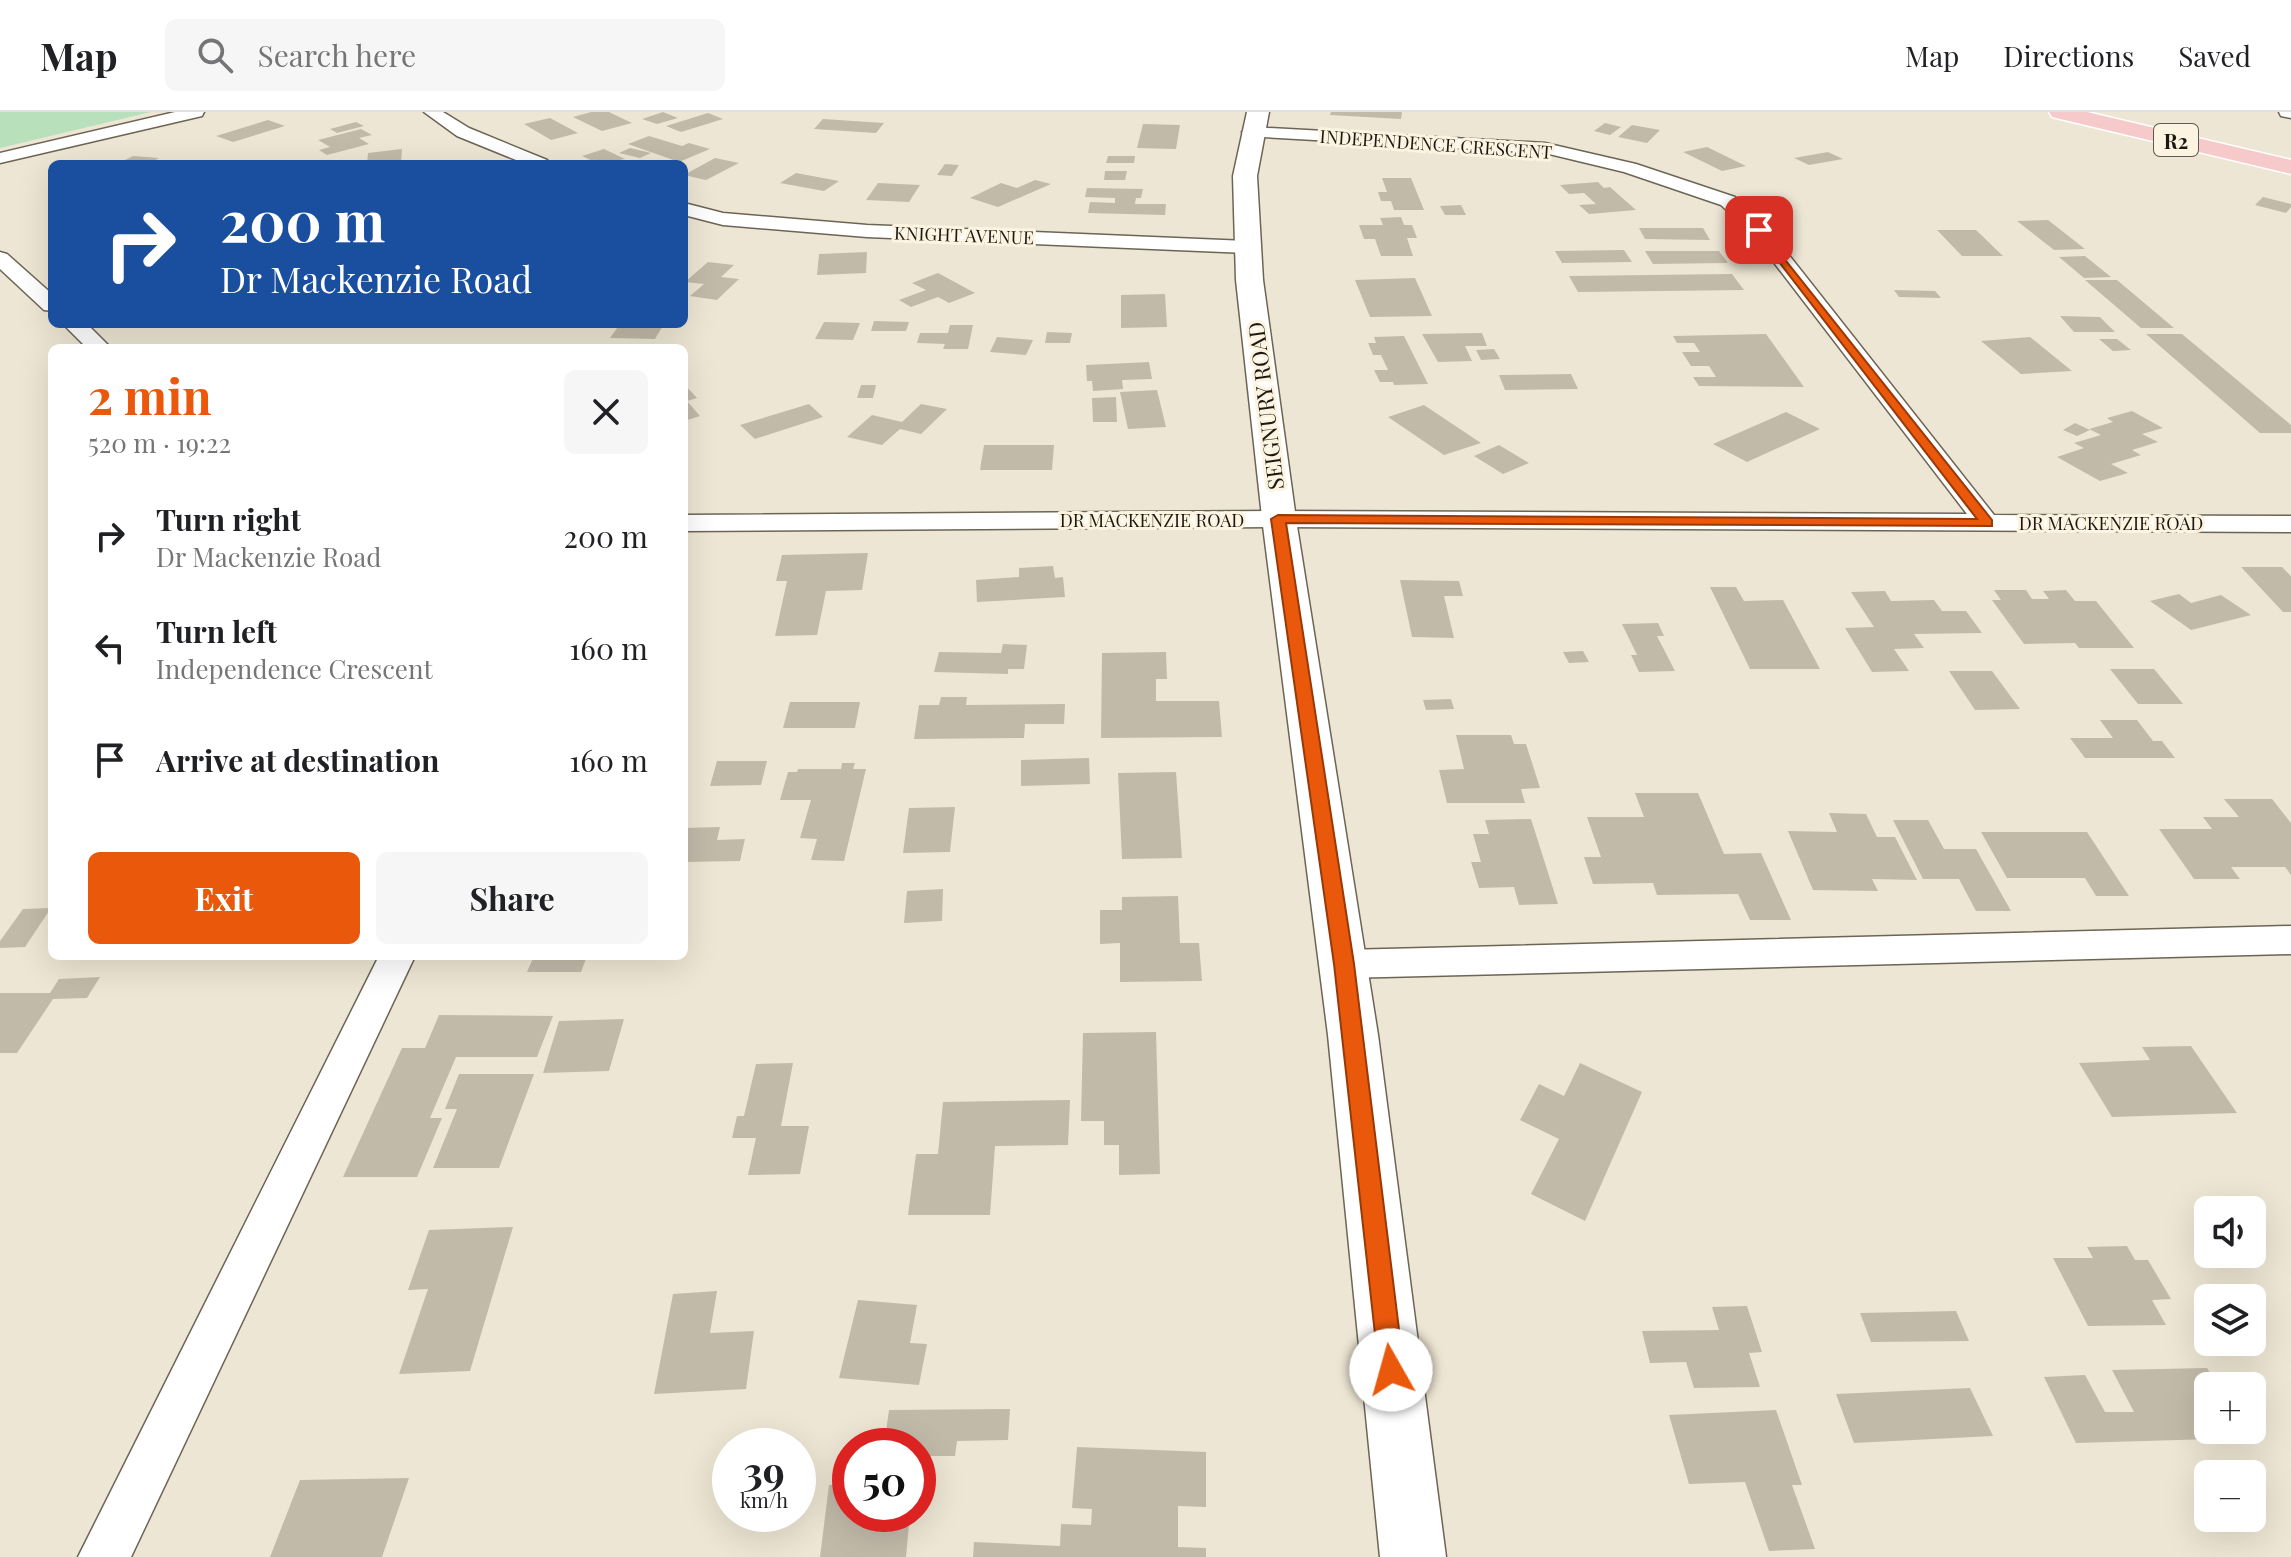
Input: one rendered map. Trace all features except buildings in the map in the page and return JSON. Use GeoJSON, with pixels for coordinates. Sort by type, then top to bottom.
{"type":"FeatureCollection","features":[{"type":"Feature","properties":{"kind":"highway","name":"R2"},"geometry":{"type":"LineString","coordinates":[[2060,112],[2291,167]]}},
{"type":"Feature","properties":{"kind":"main road","name":"SEIGNURY ROAD"},"geometry":{"type":"LineString","coordinates":[[1254,122],[1246,173],[1247,247],[1278,519],[1344,964],[1413,1557]]}},
{"type":"Feature","properties":{"kind":"street"},"geometry":{"type":"LineString","coordinates":[[0,158],[196,112]]}},
{"type":"Feature","properties":{"kind":"street"},"geometry":{"type":"LineString","coordinates":[[432,112],[463,132],[531,160]]}},
{"type":"Feature","properties":{"kind":"street","name":"INDEPENDENCE CRESCENT"},"geometry":{"type":"LineString","coordinates":[[1254,122],[1545,148],[1630,168],[1728,201],[1759,230],[1987,523]]}},
{"type":"Feature","properties":{"kind":"street","name":"KNIGHT AVENUE"},"geometry":{"type":"LineString","coordinates":[[688,210],[723,219],[867,231],[1247,247]]}},
{"type":"Feature","properties":{"kind":"street"},"geometry":{"type":"LineString","coordinates":[[0,258],[48,301]]}},
{"type":"Feature","properties":{"kind":"street"},"geometry":{"type":"LineString","coordinates":[[78,328],[96,344]]}},
{"type":"Feature","properties":{"kind":"street","name":"DR MACKENZIE ROAD"},"geometry":{"type":"LineString","coordinates":[[688,523],[1278,519],[2291,524]]}},
{"type":"Feature","properties":{"kind":"street"},"geometry":{"type":"LineString","coordinates":[[1344,964],[2291,940]]}},
{"type":"Feature","properties":{"kind":"street"},"geometry":{"type":"LineString","coordinates":[[104,1557],[395,960]]}},
{"type":"Feature","properties":{"kind":"green space"},"geometry":{"type":"Polygon","coordinates":[[[0,112],[151,112],[0,148],[0,112]]]}},
{"type":"Feature","properties":{"kind":"route"},"geometry":{"type":"LineString","coordinates":[[1391,1370],[1344,964],[1278,519],[1987,523],[1759,230]]}}]}
